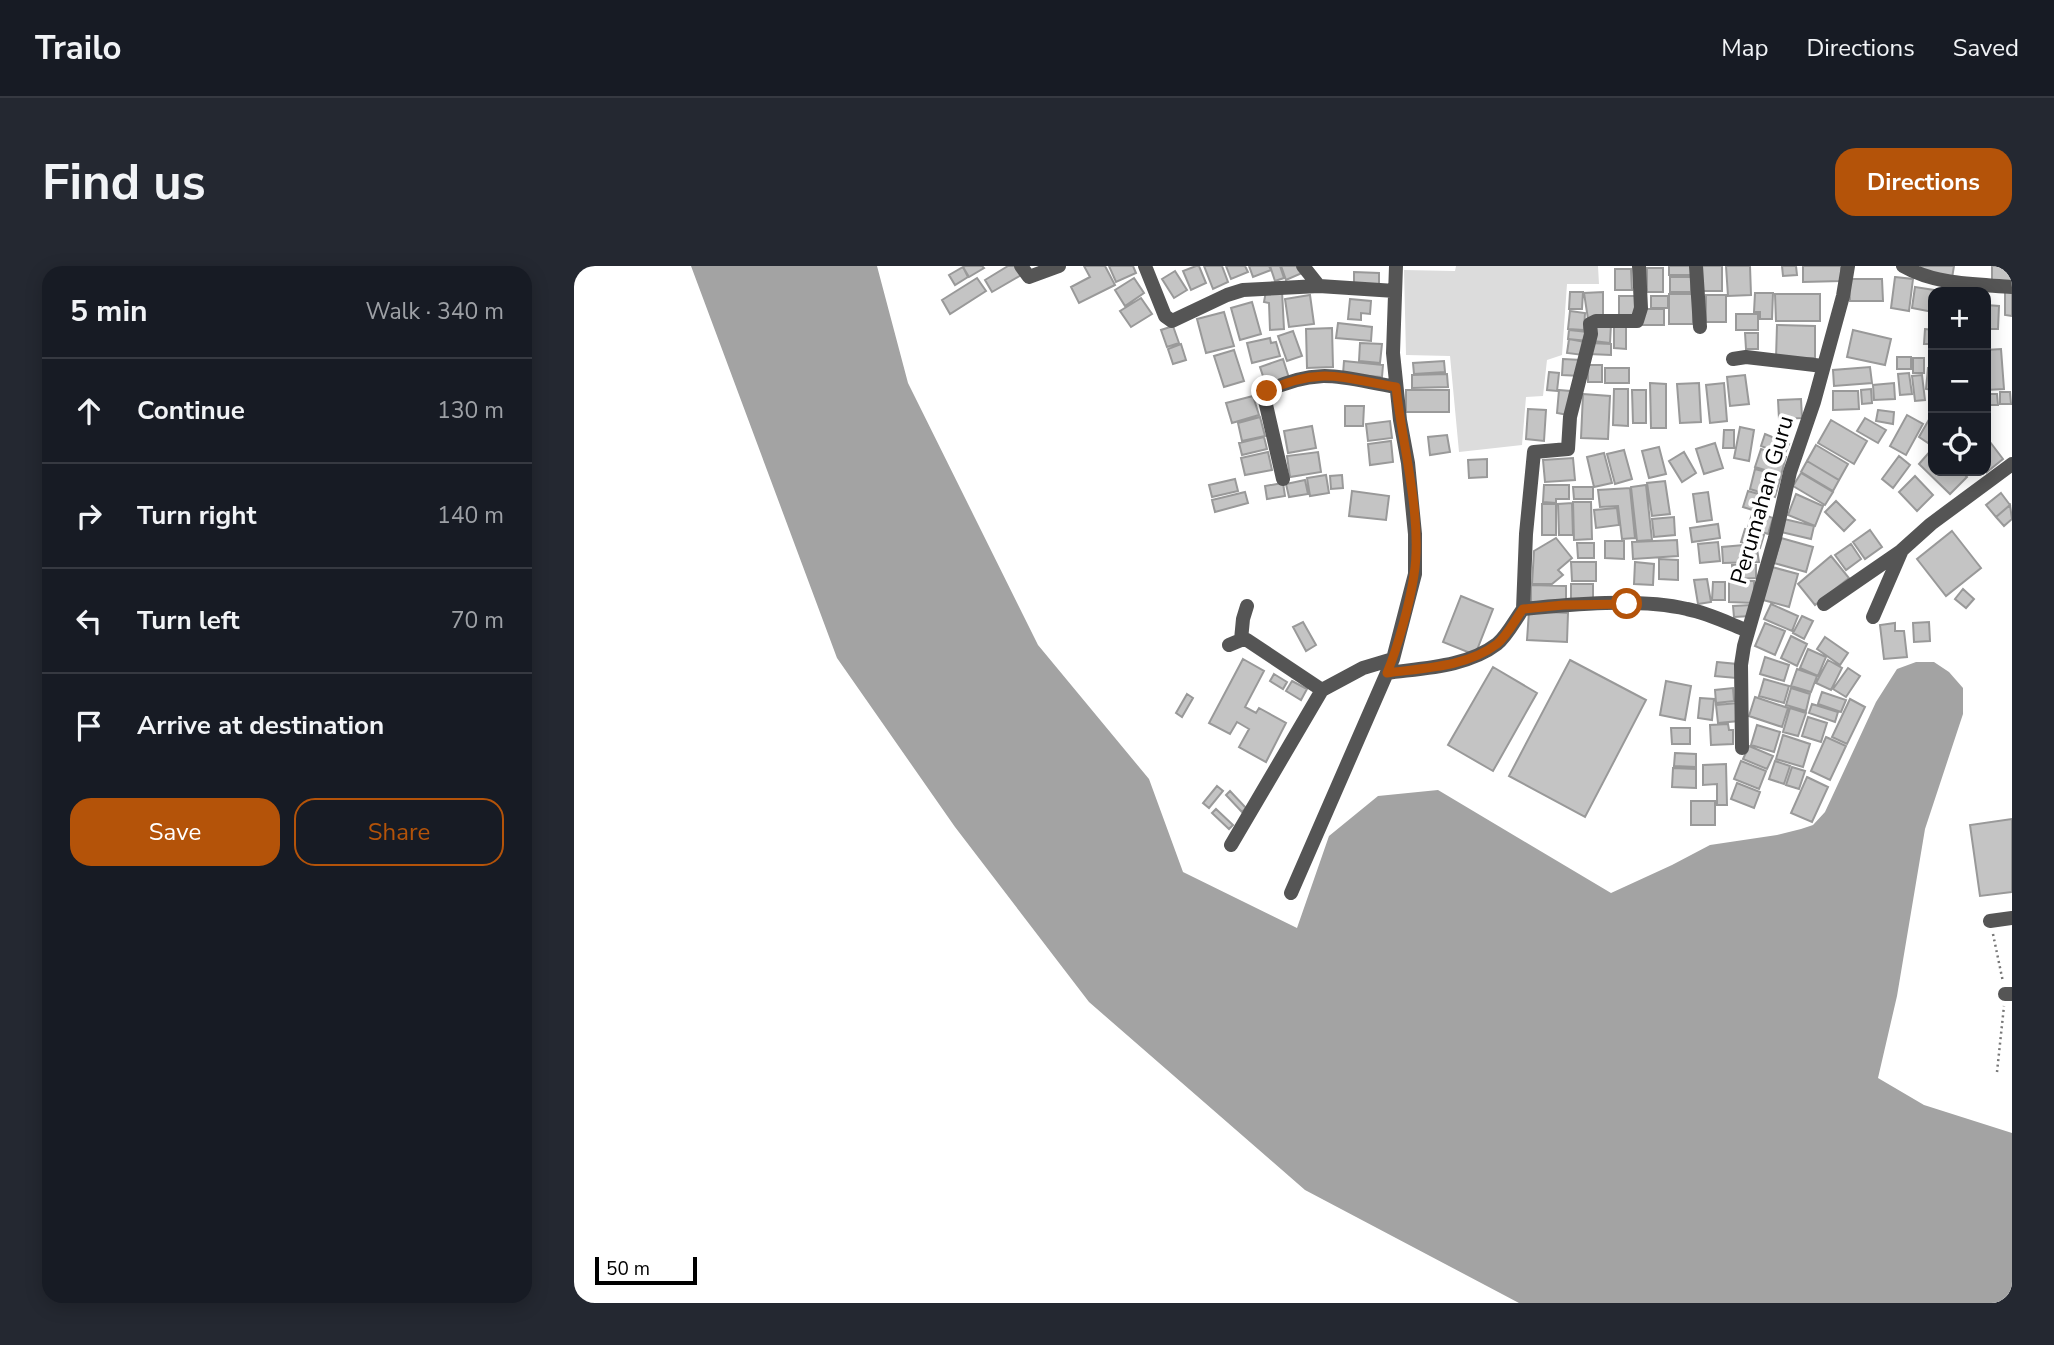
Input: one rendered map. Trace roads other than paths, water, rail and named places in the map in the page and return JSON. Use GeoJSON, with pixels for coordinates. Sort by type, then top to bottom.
{"type":"FeatureCollection","features":[{"type":"Feature","properties":{"kind":"street"},"geometry":{"type":"LineString","coordinates":[[1021,266],[1028,277],[1059,266]]}},
{"type":"Feature","properties":{"kind":"street"},"geometry":{"type":"LineString","coordinates":[[1145,266],[1165,316],[1172,321],[1227,295],[1263,287],[1319,286],[1395,291]]}},
{"type":"Feature","properties":{"kind":"street"},"geometry":{"type":"LineString","coordinates":[[1303,266],[1319,286]]}},
{"type":"Feature","properties":{"kind":"street"},"geometry":{"type":"LineString","coordinates":[[1291,893],[1390,666],[1415,574],[1415,534],[1393,353],[1396,266]]}},
{"type":"Feature","properties":{"kind":"street"},"geometry":{"type":"LineString","coordinates":[[1231,845],[1322,690],[1363,668],[1440,666],[1478,656],[1499,643],[1523,609],[1526,534],[1534,452],[1568,449],[1570,417],[1591,334],[1591,324],[1596,321],[1637,321],[1641,308],[1639,266]]}},
{"type":"Feature","properties":{"kind":"street"},"geometry":{"type":"LineString","coordinates":[[1696,266],[1700,327]]}},
{"type":"Feature","properties":{"kind":"street","name":"Perumahan Guru"},"geometry":{"type":"LineString","coordinates":[[1742,748],[1741,665],[1748,631],[1790,472],[1814,402],[1843,296],[1848,266]]}},
{"type":"Feature","properties":{"kind":"street"},"geometry":{"type":"LineString","coordinates":[[1903,266],[1919,275],[1945,281],[2012,287]]}},
{"type":"Feature","properties":{"kind":"street"},"geometry":{"type":"LineString","coordinates":[[1733,359],[1746,357],[1823,366]]}},
{"type":"Feature","properties":{"kind":"street"},"geometry":{"type":"LineString","coordinates":[[1283,479],[1264,396],[1267,391],[1308,376],[1326,374],[1396,387]]}},
{"type":"Feature","properties":{"kind":"street"},"geometry":{"type":"LineString","coordinates":[[1824,604],[1902,550],[1931,524],[2012,464]]}},
{"type":"Feature","properties":{"kind":"street"},"geometry":{"type":"LineString","coordinates":[[1873,617],[1902,550]]}},
{"type":"Feature","properties":{"kind":"street"},"geometry":{"type":"LineString","coordinates":[[1523,609],[1627,604],[1685,608],[1748,631]]}},
{"type":"Feature","properties":{"kind":"street"},"geometry":{"type":"LineString","coordinates":[[1247,606],[1235,642],[1247,640],[1322,690]]}},
{"type":"Feature","properties":{"kind":"street"},"geometry":{"type":"LineString","coordinates":[[1990,921],[2012,918]]}}]}
